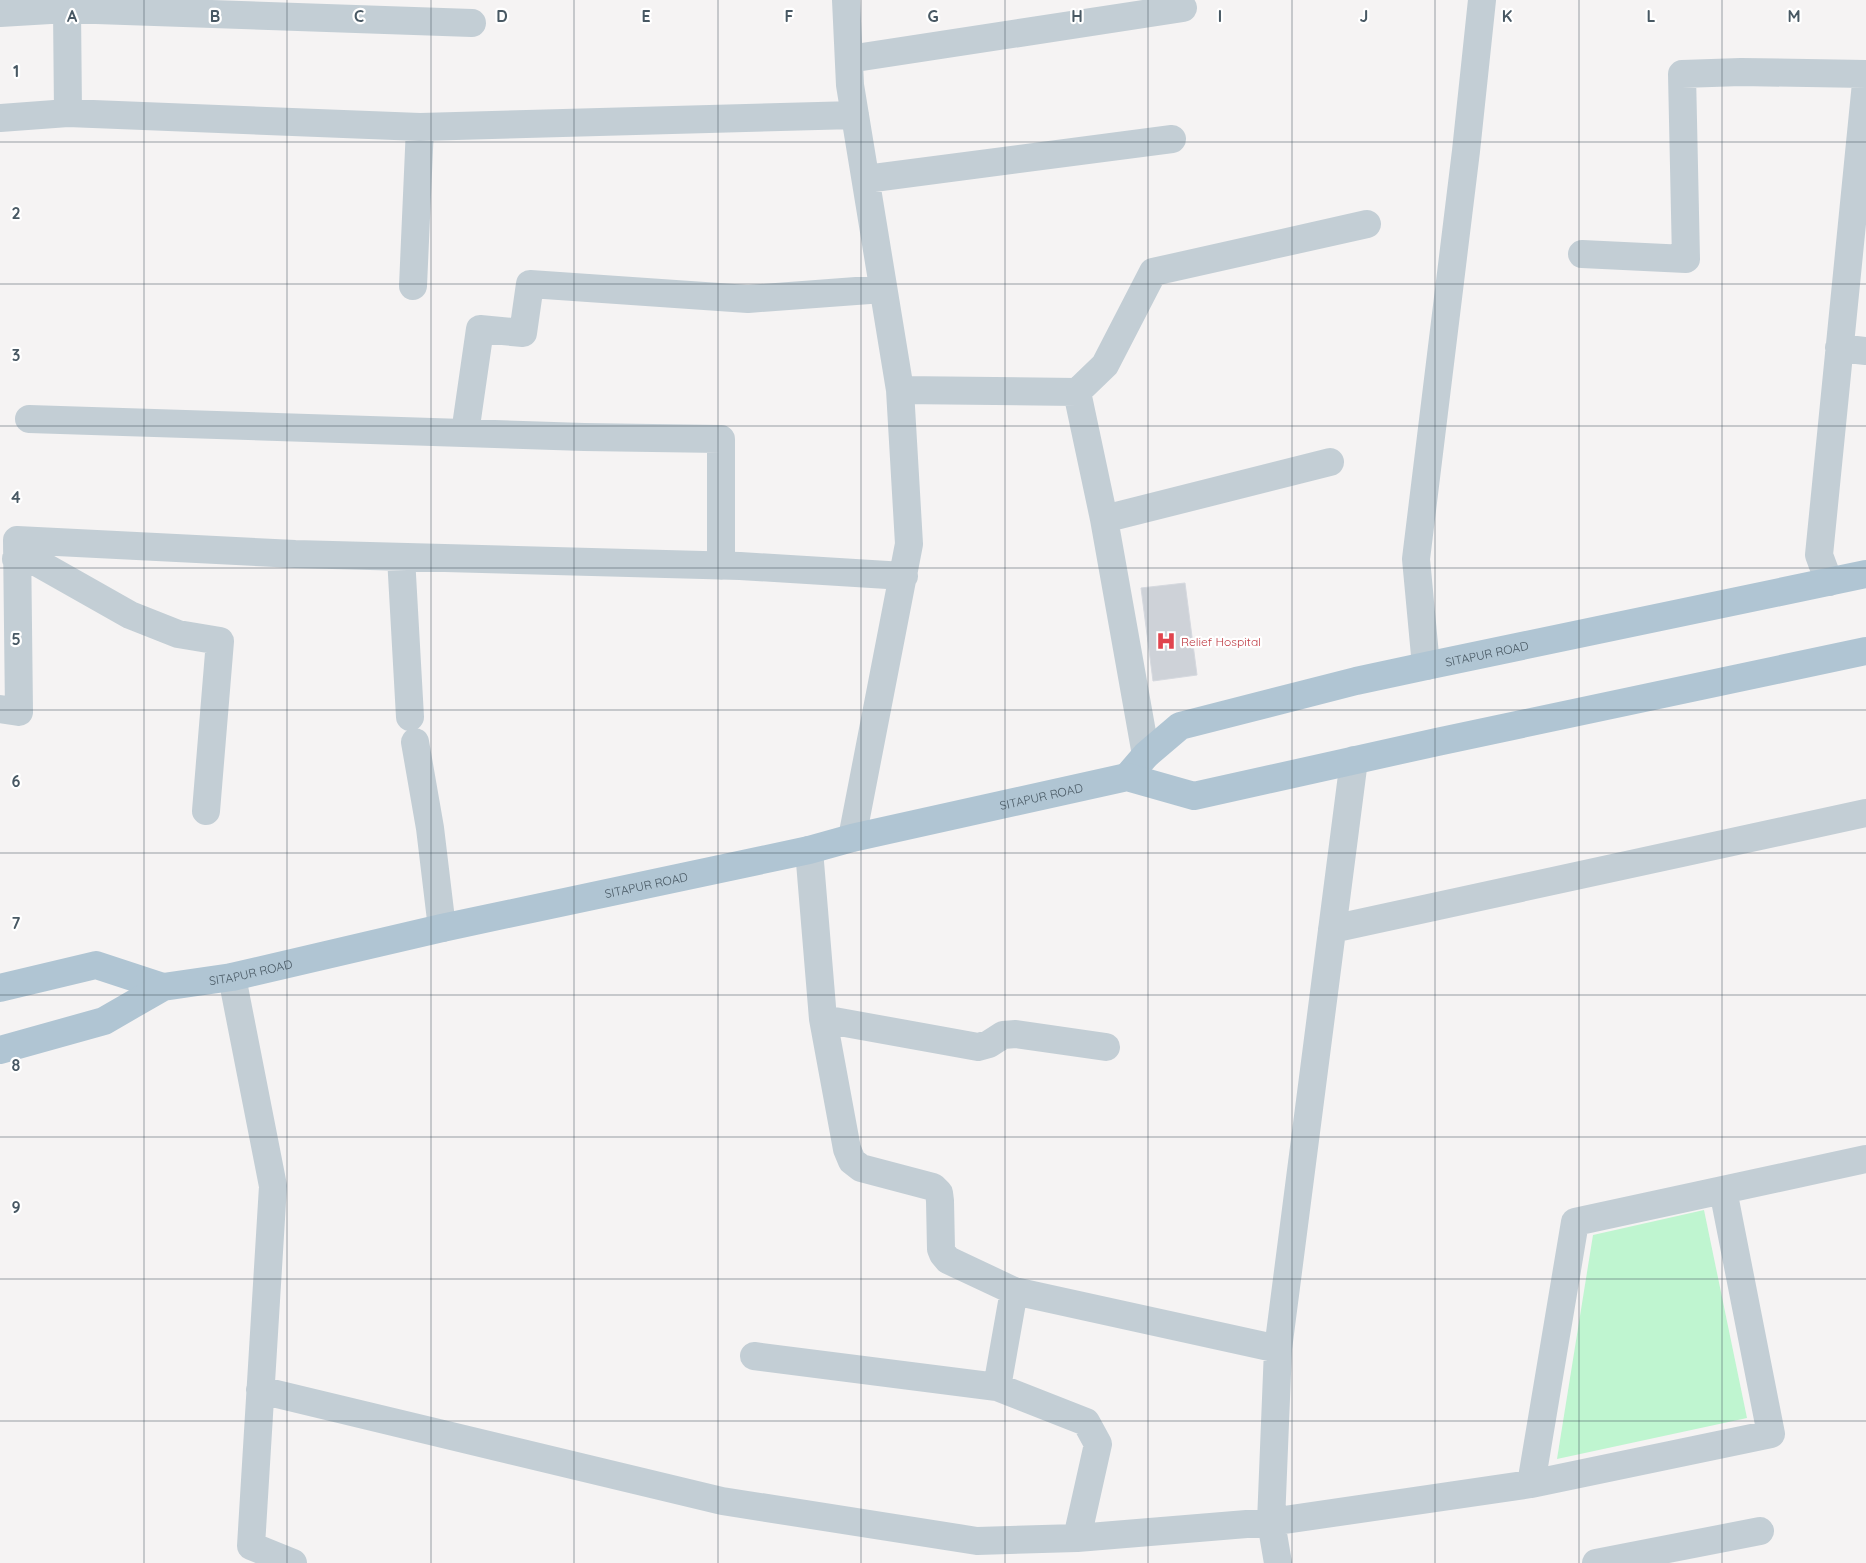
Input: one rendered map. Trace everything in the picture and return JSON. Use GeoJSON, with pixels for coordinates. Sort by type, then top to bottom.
{"type":"FeatureCollection","features":[{"type":"Feature","properties":{"kind":"main road","name":"SITAPUR ROAD"},"geometry":{"type":"LineString","coordinates":[[1127,777],[1146,755],[1180,726],[1356,681],[1866,574]]}},
{"type":"Feature","properties":{"kind":"main road","name":"SITAPUR ROAD"},"geometry":{"type":"LineString","coordinates":[[0,988],[96,965],[162,986],[232,978],[442,928],[809,850],[852,838],[1127,777],[1194,796],[1866,651]]}},
{"type":"Feature","properties":{"kind":"main road","name":"SITAPUR ROAD"},"geometry":{"type":"LineString","coordinates":[[0,1050],[104,1021],[162,986]]}},
{"type":"Feature","properties":{"kind":"street"},"geometry":{"type":"LineString","coordinates":[[846,0],[850,85],[900,390],[909,544],[852,838]]}},
{"type":"Feature","properties":{"kind":"street"},"geometry":{"type":"LineString","coordinates":[[1426,666],[1416,559],[1465,161],[1482,0]]}},
{"type":"Feature","properties":{"kind":"street"},"geometry":{"type":"LineString","coordinates":[[849,59],[1183,8]]}},
{"type":"Feature","properties":{"kind":"street"},"geometry":{"type":"LineString","coordinates":[[0,13],[67,9],[472,23]]}},
{"type":"Feature","properties":{"kind":"street"},"geometry":{"type":"LineString","coordinates":[[67,9],[68,113]]}},
{"type":"Feature","properties":{"kind":"street"},"geometry":{"type":"LineString","coordinates":[[1582,254],[1686,259],[1682,74],[1741,72],[1866,74]]}},
{"type":"Feature","properties":{"kind":"street"},"geometry":{"type":"LineString","coordinates":[[1829,582],[1819,555],[1839,348],[1861,188],[1866,83]]}},
{"type":"Feature","properties":{"kind":"street"},"geometry":{"type":"LineString","coordinates":[[0,118],[68,113],[420,127],[855,115]]}},
{"type":"Feature","properties":{"kind":"street"},"geometry":{"type":"LineString","coordinates":[[413,286],[420,127]]}},
{"type":"Feature","properties":{"kind":"street"},"geometry":{"type":"LineString","coordinates":[[866,179],[1172,139]]}},
{"type":"Feature","properties":{"kind":"street"},"geometry":{"type":"LineString","coordinates":[[900,390],[1077,392],[1105,365],[1153,272],[1367,224]]}},
{"type":"Feature","properties":{"kind":"street"},"geometry":{"type":"LineString","coordinates":[[465,433],[480,329],[523,333],[530,284],[748,299],[883,289]]}},
{"type":"Feature","properties":{"kind":"street"},"geometry":{"type":"LineString","coordinates":[[1839,348],[1866,351]]}},
{"type":"Feature","properties":{"kind":"street"},"geometry":{"type":"LineString","coordinates":[[1077,392],[1104,519],[1146,755]]}},
{"type":"Feature","properties":{"kind":"street"},"geometry":{"type":"LineString","coordinates":[[29,419],[721,439],[721,566]]}},
{"type":"Feature","properties":{"kind":"street"},"geometry":{"type":"LineString","coordinates":[[1104,519],[1330,462]]}},
{"type":"Feature","properties":{"kind":"street"},"geometry":{"type":"LineString","coordinates":[[0,709],[19,712],[17,540],[295,554],[721,566],[904,576]]}},
{"type":"Feature","properties":{"kind":"street"},"geometry":{"type":"LineString","coordinates":[[401,556],[413,730],[430,828],[442,928]]}},
{"type":"Feature","properties":{"kind":"street"},"geometry":{"type":"LineString","coordinates":[[16,559],[31,559],[130,615],[178,634],[220,641],[206,811]]}},
{"type":"Feature","properties":{"kind":"street"},"geometry":{"type":"LineString","coordinates":[[1278,1563],[1271,1522],[1278,1348],[1354,760]]}},
{"type":"Feature","properties":{"kind":"street"},"geometry":{"type":"LineString","coordinates":[[1332,929],[1866,813]]}},
{"type":"Feature","properties":{"kind":"street"},"geometry":{"type":"LineString","coordinates":[[809,850],[823,1019],[847,1149],[852,1160],[861,1168],[933,1187],[938,1193],[940,1201],[941,1249],[943,1254],[948,1260],[1014,1291],[1278,1348]]}},
{"type":"Feature","properties":{"kind":"street"},"geometry":{"type":"LineString","coordinates":[[232,978],[273,1186],[252,1546],[293,1563]]}},
{"type":"Feature","properties":{"kind":"street"},"geometry":{"type":"LineString","coordinates":[[823,1019],[978,1046],[989,1044],[1004,1035],[1016,1034],[1106,1047]]}},
{"type":"Feature","properties":{"kind":"street"},"geometry":{"type":"LineString","coordinates":[[1531,1484],[1575,1222],[1866,1159]]}},
{"type":"Feature","properties":{"kind":"street"},"geometry":{"type":"LineString","coordinates":[[260,1390],[722,1501],[977,1541],[1077,1538],[1271,1522],[1531,1484],[1771,1434],[1724,1190]]}},
{"type":"Feature","properties":{"kind":"street"},"geometry":{"type":"LineString","coordinates":[[997,1387],[1014,1291]]}},
{"type":"Feature","properties":{"kind":"street"},"geometry":{"type":"LineString","coordinates":[[754,1356],[997,1387],[1086,1422],[1093,1431],[1098,1444],[1077,1538]]}},
{"type":"Feature","properties":{"kind":"street"},"geometry":{"type":"LineString","coordinates":[[1596,1563],[1760,1532]]}},
{"type":"Feature","properties":{"kind":"green space"},"geometry":{"type":"Polygon","coordinates":[[[1704,1210],[1747,1418],[1557,1459],[1593,1235],[1704,1210]]]}},
{"type":"Feature","properties":{"kind":"building"},"geometry":{"type":"Polygon","coordinates":[[[1185,583],[1197,675],[1153,681],[1141,588],[1185,583]]]}},
{"type":"Feature","properties":{"kind":"place","name":"Relief Hospital"},"geometry":{"type":"Point","coordinates":[1166,641]}}]}
